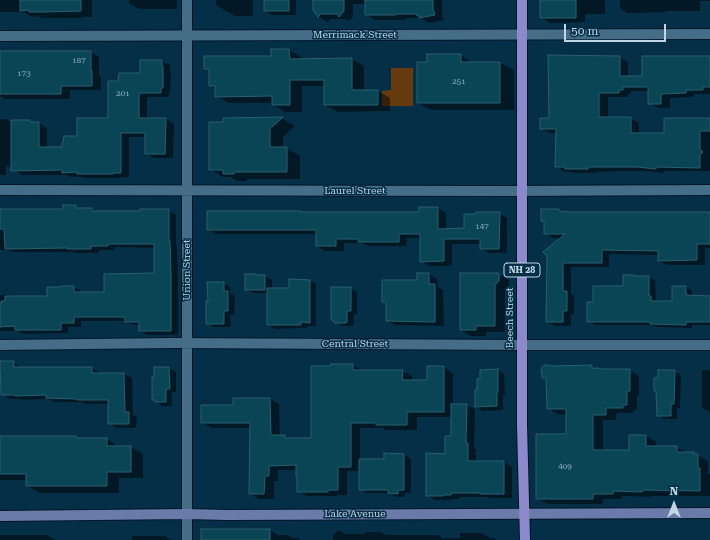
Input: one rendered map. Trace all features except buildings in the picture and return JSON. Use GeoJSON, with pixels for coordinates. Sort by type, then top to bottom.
{"type":"FeatureCollection","features":[{"type":"Feature","properties":{"kind":"main road","name":"Beech Street"},"geometry":{"type":"LineString","coordinates":[[522,0],[522,425],[525,540]]}},
{"type":"Feature","properties":{"kind":"street","name":"Union Street"},"geometry":{"type":"LineString","coordinates":[[187,0],[187,540]]}},
{"type":"Feature","properties":{"kind":"street","name":"Merrimack Street"},"geometry":{"type":"LineString","coordinates":[[0,36],[710,34]]}},
{"type":"Feature","properties":{"kind":"street","name":"Laurel Street"},"geometry":{"type":"LineString","coordinates":[[0,190],[710,190]]}},
{"type":"Feature","properties":{"kind":"street","name":"Central Street"},"geometry":{"type":"LineString","coordinates":[[0,345],[187,343],[710,345]]}},
{"type":"Feature","properties":{"kind":"street","name":"Lake Avenue"},"geometry":{"type":"LineString","coordinates":[[0,516],[187,514],[710,513]]}},
{"type":"Feature","properties":{"kind":"shaded area"},"geometry":{"type":"Polygon","coordinates":[[[391,68],[413,68],[413,106],[382,106],[382,91],[391,90],[391,68]]]}}]}
